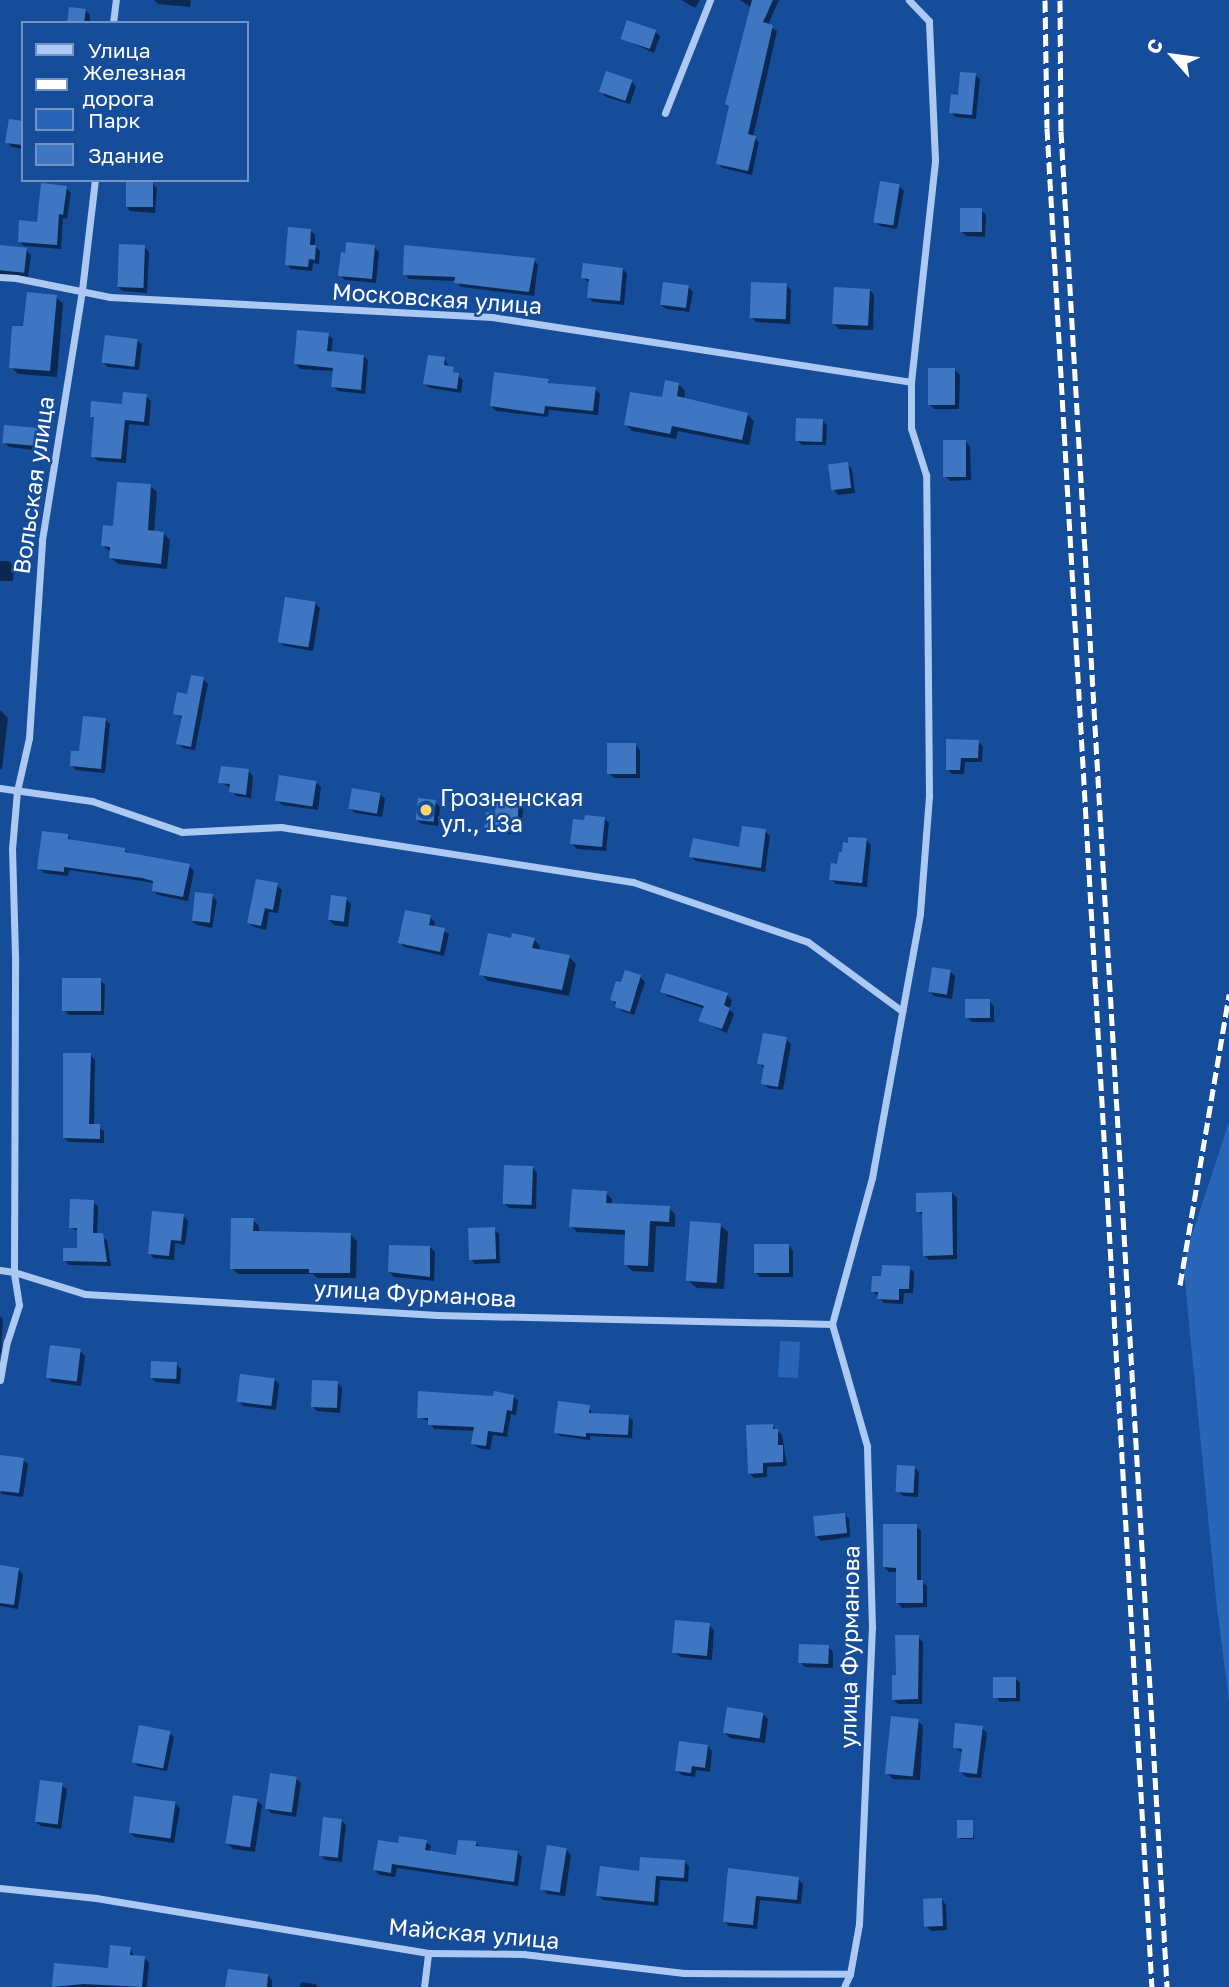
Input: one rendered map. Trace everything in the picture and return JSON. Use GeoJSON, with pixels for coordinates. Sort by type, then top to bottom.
{"type":"FeatureCollection","features":[{"type":"Feature","properties":{"kind":"street"},"geometry":{"type":"LineString","coordinates":[[113,21],[116,0]]}},
{"type":"Feature","properties":{"kind":"street"},"geometry":{"type":"LineString","coordinates":[[665,113],[710,0]]}},
{"type":"Feature","properties":{"kind":"street"},"geometry":{"type":"LineString","coordinates":[[832,1324],[872,1178],[920,914],[929,796],[926,475],[911,428],[911,382],[935,160],[929,21],[910,0]]}},
{"type":"Feature","properties":{"kind":"street","name":"Вольская улица"},"geometry":{"type":"LineString","coordinates":[[0,1380],[6,1342],[19,1305],[14,1272],[15,955],[12,849],[17,791],[29,738],[42,540],[82,290],[95,182]]}},
{"type":"Feature","properties":{"kind":"street","name":"Московская улица"},"geometry":{"type":"LineString","coordinates":[[0,277],[82,290],[110,298],[492,317],[911,382]]}},
{"type":"Feature","properties":{"kind":"street"},"geometry":{"type":"LineString","coordinates":[[0,788],[92,801],[181,832],[281,827],[633,882],[808,942],[902,1011]]}},
{"type":"Feature","properties":{"kind":"street","name":"улица Фурманова"},"geometry":{"type":"LineString","coordinates":[[0,1270],[14,1272],[65,1291],[85,1294],[437,1315],[832,1324],[867,1446],[872,1627],[859,1924],[850,1974]]}},
{"type":"Feature","properties":{"kind":"street","name":"Майская улица"},"geometry":{"type":"LineString","coordinates":[[0,1888],[96,1898],[428,1953],[523,1954],[684,1973],[850,1974]]}},
{"type":"Feature","properties":{"kind":"street"},"geometry":{"type":"LineString","coordinates":[[424,1987],[428,1953]]}},
{"type":"Feature","properties":{"kind":"street"},"geometry":{"type":"LineString","coordinates":[[844,1987],[850,1974]]}},
{"type":"Feature","properties":{"kind":"green space"},"geometry":{"type":"Polygon","coordinates":[[[1229,1122],[1229,1701],[1217,1608],[1183,1262],[1229,1122]]]}},
{"type":"Feature","properties":{"kind":"green space"},"geometry":{"type":"Polygon","coordinates":[[[780,1341],[800,1342],[798,1378],[778,1377],[780,1341]]]}},
{"type":"Feature","properties":{"kind":"building"},"geometry":{"type":"Polygon","coordinates":[[[752,0],[773,0],[763,22],[773,25],[748,134],[756,136],[748,171],[716,164],[729,106],[725,104],[752,0]]]}},
{"type":"Feature","properties":{"kind":"building"},"geometry":{"type":"Polygon","coordinates":[[[69,7],[86,9],[84,21],[67,21],[69,7]]]}},
{"type":"Feature","properties":{"kind":"building"},"geometry":{"type":"Polygon","coordinates":[[[627,20],[656,30],[650,49],[620,39],[627,20]]]}},
{"type":"Feature","properties":{"kind":"building"},"geometry":{"type":"Polygon","coordinates":[[[606,71],[632,80],[625,101],[599,92],[606,71]]]}},
{"type":"Feature","properties":{"kind":"building"},"geometry":{"type":"Polygon","coordinates":[[[960,72],[976,73],[972,115],[949,113],[951,94],[958,95],[960,72]]]}},
{"type":"Feature","properties":{"kind":"building"},"geometry":{"type":"Polygon","coordinates":[[[9,119],[21,121],[21,145],[5,143],[9,119]]]}},
{"type":"Feature","properties":{"kind":"building"},"geometry":{"type":"Polygon","coordinates":[[[880,181],[900,184],[893,226],[873,222],[880,181]]]}},
{"type":"Feature","properties":{"kind":"building"},"geometry":{"type":"Polygon","coordinates":[[[126,182],[153,182],[153,207],[126,207],[126,182]]]}},
{"type":"Feature","properties":{"kind":"building"},"geometry":{"type":"Polygon","coordinates":[[[41,183],[67,186],[63,215],[59,214],[57,245],[18,242],[19,220],[37,222],[41,183]]]}},
{"type":"Feature","properties":{"kind":"building"},"geometry":{"type":"Polygon","coordinates":[[[960,208],[982,208],[982,232],[960,232],[960,208]]]}},
{"type":"Feature","properties":{"kind":"building"},"geometry":{"type":"Polygon","coordinates":[[[288,227],[311,229],[310,245],[316,245],[315,260],[309,259],[308,267],[285,265],[288,227]]]}},
{"type":"Feature","properties":{"kind":"building"},"geometry":{"type":"Polygon","coordinates":[[[346,242],[375,245],[372,279],[338,276],[341,252],[345,253],[346,242]]]}},
{"type":"Feature","properties":{"kind":"building"},"geometry":{"type":"Polygon","coordinates":[[[119,244],[145,245],[143,288],[117,287],[119,244]]]}},
{"type":"Feature","properties":{"kind":"building"},"geometry":{"type":"Polygon","coordinates":[[[0,245],[27,248],[24,273],[0,270],[0,245]]]}},
{"type":"Feature","properties":{"kind":"building"},"geometry":{"type":"Polygon","coordinates":[[[404,245],[535,258],[529,292],[454,283],[455,277],[403,275],[404,245]]]}},
{"type":"Feature","properties":{"kind":"building"},"geometry":{"type":"Polygon","coordinates":[[[583,263],[623,268],[620,301],[587,298],[589,279],[581,278],[583,263]]]}},
{"type":"Feature","properties":{"kind":"building"},"geometry":{"type":"Polygon","coordinates":[[[663,282],[689,285],[686,308],[660,305],[663,282]]]}},
{"type":"Feature","properties":{"kind":"building"},"geometry":{"type":"Polygon","coordinates":[[[751,282],[787,283],[786,319],[750,318],[751,282]]]}},
{"type":"Feature","properties":{"kind":"building"},"geometry":{"type":"Polygon","coordinates":[[[834,287],[870,289],[868,326],[832,324],[834,287]]]}},
{"type":"Feature","properties":{"kind":"building"},"geometry":{"type":"Polygon","coordinates":[[[27,292],[57,295],[50,371],[9,368],[12,326],[23,326],[27,292]]]}},
{"type":"Feature","properties":{"kind":"building"},"geometry":{"type":"Polygon","coordinates":[[[297,330],[329,333],[327,351],[364,355],[361,390],[331,387],[333,368],[294,364],[297,330]]]}},
{"type":"Feature","properties":{"kind":"building"},"geometry":{"type":"Polygon","coordinates":[[[105,335],[138,339],[134,367],[102,363],[105,335]]]}},
{"type":"Feature","properties":{"kind":"building"},"geometry":{"type":"Polygon","coordinates":[[[428,355],[445,357],[444,365],[454,367],[453,372],[459,373],[457,389],[423,384],[428,355]]]}},
{"type":"Feature","properties":{"kind":"building"},"geometry":{"type":"Polygon","coordinates":[[[928,368],[955,368],[955,405],[928,405],[928,368]]]}},
{"type":"Feature","properties":{"kind":"building"},"geometry":{"type":"Polygon","coordinates":[[[494,372],[549,379],[548,383],[596,387],[593,411],[545,406],[544,414],[490,406],[494,372]]]}},
{"type":"Feature","properties":{"kind":"building"},"geometry":{"type":"Polygon","coordinates":[[[665,380],[679,383],[677,396],[748,413],[742,440],[672,426],[670,434],[624,425],[630,392],[662,397],[665,380]]]}},
{"type":"Feature","properties":{"kind":"building"},"geometry":{"type":"Polygon","coordinates":[[[123,392],[147,394],[144,422],[125,420],[121,459],[91,457],[94,417],[90,417],[91,401],[122,404],[123,392]]]}},
{"type":"Feature","properties":{"kind":"building"},"geometry":{"type":"Polygon","coordinates":[[[796,418],[823,419],[822,442],[795,441],[796,418]]]}},
{"type":"Feature","properties":{"kind":"building"},"geometry":{"type":"Polygon","coordinates":[[[4,425],[39,428],[37,446],[2,443],[4,425]]]}},
{"type":"Feature","properties":{"kind":"building"},"geometry":{"type":"Polygon","coordinates":[[[943,440],[966,440],[966,477],[943,477],[943,440]]]}},
{"type":"Feature","properties":{"kind":"building"},"geometry":{"type":"Polygon","coordinates":[[[848,462],[851,488],[831,490],[828,464],[848,462]]]}},
{"type":"Feature","properties":{"kind":"building"},"geometry":{"type":"Polygon","coordinates":[[[117,482],[151,484],[148,530],[164,532],[161,564],[109,558],[110,547],[101,546],[103,525],[113,526],[117,482]]]}},
{"type":"Feature","properties":{"kind":"building"},"geometry":{"type":"Polygon","coordinates":[[[285,597],[316,602],[308,647],[278,642],[285,597]]]}},
{"type":"Feature","properties":{"kind":"building"},"geometry":{"type":"Polygon","coordinates":[[[191,675],[204,677],[191,747],[176,744],[182,716],[173,714],[177,692],[187,694],[191,675]]]}},
{"type":"Feature","properties":{"kind":"building"},"geometry":{"type":"Polygon","coordinates":[[[83,716],[106,718],[101,769],[70,766],[71,751],[79,751],[83,716]]]}},
{"type":"Feature","properties":{"kind":"building"},"geometry":{"type":"Polygon","coordinates":[[[946,739],[979,740],[978,758],[961,758],[960,770],[946,770],[946,739]]]}},
{"type":"Feature","properties":{"kind":"building"},"geometry":{"type":"Polygon","coordinates":[[[607,743],[636,743],[636,774],[607,774],[607,743]]]}},
{"type":"Feature","properties":{"kind":"building"},"geometry":{"type":"Polygon","coordinates":[[[221,766],[249,769],[246,795],[229,792],[230,784],[218,783],[221,766]]]}},
{"type":"Feature","properties":{"kind":"building"},"geometry":{"type":"Polygon","coordinates":[[[279,775],[317,781],[312,807],[275,801],[279,775]]]}},
{"type":"Feature","properties":{"kind":"building"},"geometry":{"type":"Polygon","coordinates":[[[352,788],[381,793],[377,814],[348,809],[352,788]]]}},
{"type":"Feature","properties":{"kind":"building","name":"Грозненская ул., 13а"},"geometry":{"type":"Polygon","coordinates":[[[418,798],[436,800],[434,822],[416,820],[418,798]]]}},
{"type":"Feature","properties":{"kind":"building"},"geometry":{"type":"Polygon","coordinates":[[[496,799],[519,801],[517,831],[484,828],[486,812],[495,813],[496,799]]]}},
{"type":"Feature","properties":{"kind":"building"},"geometry":{"type":"Polygon","coordinates":[[[585,815],[605,817],[602,847],[570,844],[573,819],[584,820],[585,815]]]}},
{"type":"Feature","properties":{"kind":"building"},"geometry":{"type":"Polygon","coordinates":[[[742,826],[766,829],[761,868],[689,857],[693,838],[739,847],[742,826]]]}},
{"type":"Feature","properties":{"kind":"building"},"geometry":{"type":"Polygon","coordinates":[[[42,831],[68,834],[68,839],[125,848],[125,852],[190,864],[183,897],[152,891],[153,881],[142,878],[64,867],[64,872],[37,869],[42,831]]]}},
{"type":"Feature","properties":{"kind":"building"},"geometry":{"type":"Polygon","coordinates":[[[848,837],[867,838],[862,883],[829,880],[831,863],[837,864],[843,842],[848,843],[848,837]]]}},
{"type":"Feature","properties":{"kind":"building"},"geometry":{"type":"Polygon","coordinates":[[[256,879],[278,883],[273,910],[265,908],[261,926],[247,923],[256,879]]]}},
{"type":"Feature","properties":{"kind":"building"},"geometry":{"type":"Polygon","coordinates":[[[195,892],[213,894],[210,923],[192,921],[195,892]]]}},
{"type":"Feature","properties":{"kind":"building"},"geometry":{"type":"Polygon","coordinates":[[[331,895],[347,897],[344,922],[328,920],[331,895]]]}},
{"type":"Feature","properties":{"kind":"building"},"geometry":{"type":"Polygon","coordinates":[[[405,910],[431,915],[429,925],[445,928],[440,952],[398,943],[405,910]]]}},
{"type":"Feature","properties":{"kind":"building"},"geometry":{"type":"Polygon","coordinates":[[[488,933],[511,938],[512,933],[535,938],[532,948],[570,955],[562,990],[479,975],[488,933]]]}},
{"type":"Feature","properties":{"kind":"building"},"geometry":{"type":"Polygon","coordinates":[[[932,967],[951,970],[947,995],[928,992],[932,967]]]}},
{"type":"Feature","properties":{"kind":"building"},"geometry":{"type":"Polygon","coordinates":[[[625,970],[641,975],[630,1012],[615,1007],[616,1002],[610,1000],[616,981],[621,982],[625,970]]]}},
{"type":"Feature","properties":{"kind":"building"},"geometry":{"type":"Polygon","coordinates":[[[666,973],[728,993],[724,1005],[730,1008],[722,1029],[698,1021],[704,1006],[660,992],[666,973]]]}},
{"type":"Feature","properties":{"kind":"building"},"geometry":{"type":"Polygon","coordinates":[[[62,978],[101,978],[101,1011],[62,1011],[62,978]]]}},
{"type":"Feature","properties":{"kind":"building"},"geometry":{"type":"Polygon","coordinates":[[[965,999],[990,999],[990,1018],[965,1018],[965,999]]]}},
{"type":"Feature","properties":{"kind":"building"},"geometry":{"type":"Polygon","coordinates":[[[763,1033],[787,1037],[778,1087],[761,1084],[764,1065],[757,1064],[763,1033]]]}},
{"type":"Feature","properties":{"kind":"building"},"geometry":{"type":"Polygon","coordinates":[[[63,1053],[91,1053],[89,1124],[100,1124],[100,1139],[63,1138],[63,1053]]]}},
{"type":"Feature","properties":{"kind":"building"},"geometry":{"type":"Polygon","coordinates":[[[504,1165],[533,1166],[532,1205],[503,1204],[504,1165]]]}},
{"type":"Feature","properties":{"kind":"building"},"geometry":{"type":"Polygon","coordinates":[[[572,1189],[607,1191],[606,1203],[670,1206],[669,1222],[650,1221],[648,1266],[624,1265],[625,1230],[569,1227],[572,1189]]]}},
{"type":"Feature","properties":{"kind":"building"},"geometry":{"type":"Polygon","coordinates":[[[952,1192],[953,1255],[923,1256],[922,1212],[916,1212],[916,1193],[952,1192]]]}},
{"type":"Feature","properties":{"kind":"building"},"geometry":{"type":"Polygon","coordinates":[[[70,1199],[94,1200],[93,1233],[103,1233],[107,1262],[63,1261],[63,1248],[77,1248],[77,1228],[69,1228],[70,1199]]]}},
{"type":"Feature","properties":{"kind":"building"},"geometry":{"type":"Polygon","coordinates":[[[152,1211],[184,1214],[181,1241],[171,1240],[169,1256],[148,1254],[152,1211]]]}},
{"type":"Feature","properties":{"kind":"building"},"geometry":{"type":"Polygon","coordinates":[[[231,1218],[254,1218],[253,1231],[351,1233],[350,1273],[309,1273],[309,1269],[230,1269],[231,1218]]]}},
{"type":"Feature","properties":{"kind":"building"},"geometry":{"type":"Polygon","coordinates":[[[690,1221],[721,1223],[717,1283],[686,1281],[690,1221]]]}},
{"type":"Feature","properties":{"kind":"building"},"geometry":{"type":"Polygon","coordinates":[[[495,1227],[496,1259],[469,1260],[468,1228],[495,1227]]]}},
{"type":"Feature","properties":{"kind":"building"},"geometry":{"type":"Polygon","coordinates":[[[754,1244],[789,1244],[789,1273],[754,1273],[754,1244]]]}},
{"type":"Feature","properties":{"kind":"building"},"geometry":{"type":"Polygon","coordinates":[[[389,1245],[430,1246],[430,1277],[388,1272],[389,1245]]]}},
{"type":"Feature","properties":{"kind":"building"},"geometry":{"type":"Polygon","coordinates":[[[882,1265],[910,1266],[909,1289],[899,1289],[899,1300],[877,1299],[878,1292],[871,1292],[872,1276],[881,1276],[882,1265]]]}},
{"type":"Feature","properties":{"kind":"building"},"geometry":{"type":"Polygon","coordinates":[[[50,1345],[81,1349],[77,1382],[46,1378],[50,1345]]]}},
{"type":"Feature","properties":{"kind":"building"},"geometry":{"type":"Polygon","coordinates":[[[151,1361],[177,1362],[176,1379],[150,1378],[151,1361]]]}},
{"type":"Feature","properties":{"kind":"building"},"geometry":{"type":"Polygon","coordinates":[[[240,1374],[275,1378],[271,1406],[237,1402],[240,1374]]]}},
{"type":"Feature","properties":{"kind":"building"},"geometry":{"type":"Polygon","coordinates":[[[312,1380],[338,1381],[337,1408],[311,1407],[312,1380]]]}},
{"type":"Feature","properties":{"kind":"building"},"geometry":{"type":"Polygon","coordinates":[[[418,1391],[493,1396],[494,1391],[514,1395],[512,1411],[507,1410],[503,1433],[488,1431],[486,1446],[471,1444],[474,1427],[428,1425],[428,1418],[417,1418],[418,1391]]]}},
{"type":"Feature","properties":{"kind":"building"},"geometry":{"type":"Polygon","coordinates":[[[558,1401],[590,1405],[589,1413],[629,1415],[628,1435],[586,1433],[586,1437],[554,1433],[558,1401]]]}},
{"type":"Feature","properties":{"kind":"building"},"geometry":{"type":"Polygon","coordinates":[[[773,1424],[773,1429],[778,1429],[778,1445],[783,1445],[783,1462],[763,1463],[763,1473],[748,1474],[746,1425],[773,1424]]]}},
{"type":"Feature","properties":{"kind":"building"},"geometry":{"type":"Polygon","coordinates":[[[0,1455],[24,1458],[19,1493],[0,1491],[0,1455]]]}},
{"type":"Feature","properties":{"kind":"building"},"geometry":{"type":"Polygon","coordinates":[[[897,1465],[915,1466],[914,1493],[896,1492],[897,1465]]]}},
{"type":"Feature","properties":{"kind":"building"},"geometry":{"type":"Polygon","coordinates":[[[845,1513],[847,1533],[815,1536],[813,1516],[845,1513]]]}},
{"type":"Feature","properties":{"kind":"building"},"geometry":{"type":"Polygon","coordinates":[[[883,1524],[917,1524],[917,1580],[923,1580],[923,1603],[896,1603],[896,1568],[883,1567],[883,1524]]]}},
{"type":"Feature","properties":{"kind":"building"},"geometry":{"type":"Polygon","coordinates":[[[0,1565],[19,1568],[14,1605],[0,1603],[0,1565]]]}},
{"type":"Feature","properties":{"kind":"building"},"geometry":{"type":"Polygon","coordinates":[[[675,1620],[710,1623],[707,1656],[672,1653],[675,1620]]]}},
{"type":"Feature","properties":{"kind":"building"},"geometry":{"type":"Polygon","coordinates":[[[895,1635],[919,1635],[918,1699],[892,1700],[892,1675],[896,1675],[895,1635]]]}},
{"type":"Feature","properties":{"kind":"building"},"geometry":{"type":"Polygon","coordinates":[[[799,1644],[829,1645],[828,1664],[798,1663],[799,1644]]]}},
{"type":"Feature","properties":{"kind":"building"},"geometry":{"type":"Polygon","coordinates":[[[993,1677],[1016,1677],[1016,1698],[993,1698],[993,1677]]]}},
{"type":"Feature","properties":{"kind":"building"},"geometry":{"type":"Polygon","coordinates":[[[727,1707],[764,1713],[759,1738],[723,1733],[727,1707]]]}},
{"type":"Feature","properties":{"kind":"building"},"geometry":{"type":"Polygon","coordinates":[[[891,1716],[919,1719],[913,1777],[885,1774],[891,1716]]]}},
{"type":"Feature","properties":{"kind":"building"},"geometry":{"type":"Polygon","coordinates":[[[955,1723],[983,1726],[977,1774],[959,1772],[962,1749],[953,1748],[955,1723]]]}},
{"type":"Feature","properties":{"kind":"building"},"geometry":{"type":"Polygon","coordinates":[[[139,1725],[170,1731],[163,1768],[132,1762],[139,1725]]]}},
{"type":"Feature","properties":{"kind":"building"},"geometry":{"type":"Polygon","coordinates":[[[679,1741],[708,1745],[705,1768],[692,1766],[691,1773],[675,1771],[679,1741]]]}},
{"type":"Feature","properties":{"kind":"building"},"geometry":{"type":"Polygon","coordinates":[[[270,1773],[297,1777],[292,1812],[265,1809],[270,1773]]]}},
{"type":"Feature","properties":{"kind":"building"},"geometry":{"type":"Polygon","coordinates":[[[40,1780],[63,1783],[58,1824],[35,1822],[40,1780]]]}},
{"type":"Feature","properties":{"kind":"building"},"geometry":{"type":"Polygon","coordinates":[[[233,1795],[258,1799],[250,1847],[225,1843],[233,1795]]]}},
{"type":"Feature","properties":{"kind":"building"},"geometry":{"type":"Polygon","coordinates":[[[134,1796],[176,1802],[170,1838],[129,1833],[134,1796]]]}},
{"type":"Feature","properties":{"kind":"building"},"geometry":{"type":"Polygon","coordinates":[[[323,1817],[342,1819],[338,1858],[319,1856],[323,1817]]]}},
{"type":"Feature","properties":{"kind":"building"},"geometry":{"type":"Polygon","coordinates":[[[957,1820],[973,1820],[973,1838],[957,1838],[957,1820]]]}},
{"type":"Feature","properties":{"kind":"building"},"geometry":{"type":"Polygon","coordinates":[[[399,1836],[427,1840],[425,1850],[456,1855],[458,1840],[476,1841],[476,1846],[518,1851],[514,1882],[392,1864],[391,1873],[373,1870],[378,1840],[398,1843],[399,1836]]]}},
{"type":"Feature","properties":{"kind":"building"},"geometry":{"type":"Polygon","coordinates":[[[547,1845],[567,1848],[560,1893],[540,1889],[547,1845]]]}},
{"type":"Feature","properties":{"kind":"building"},"geometry":{"type":"Polygon","coordinates":[[[640,1857],[685,1860],[684,1878],[656,1876],[654,1902],[596,1896],[600,1866],[639,1871],[640,1857]]]}},
{"type":"Feature","properties":{"kind":"building"},"geometry":{"type":"Polygon","coordinates":[[[728,1868],[799,1877],[797,1900],[756,1896],[753,1925],[723,1922],[728,1868]]]}},
{"type":"Feature","properties":{"kind":"building"},"geometry":{"type":"Polygon","coordinates":[[[942,1898],[943,1926],[924,1927],[923,1899],[942,1898]]]}},
{"type":"Feature","properties":{"kind":"building"},"geometry":{"type":"Polygon","coordinates":[[[110,1945],[131,1947],[130,1955],[145,1956],[142,1987],[84,1984],[52,1987],[54,1963],[108,1968],[110,1945]]]}},
{"type":"Feature","properties":{"kind":"building"},"geometry":{"type":"Polygon","coordinates":[[[228,1969],[268,1974],[267,1987],[225,1987],[228,1969]]]}},
{"type":"Feature","properties":{"kind":"railway"},"geometry":{"type":"LineString","coordinates":[[1045,0],[1047,128],[1152,1987]]}},
{"type":"Feature","properties":{"kind":"railway"},"geometry":{"type":"LineString","coordinates":[[1060,0],[1061,131],[1167,1987]]}},
{"type":"Feature","properties":{"kind":"railway"},"geometry":{"type":"LineString","coordinates":[[1180,1285],[1229,994]]}},
{"type":"Feature","properties":{"kind":"place","name":"Грозненская ул., 13а"},"geometry":{"type":"Point","coordinates":[426,810]}}]}
